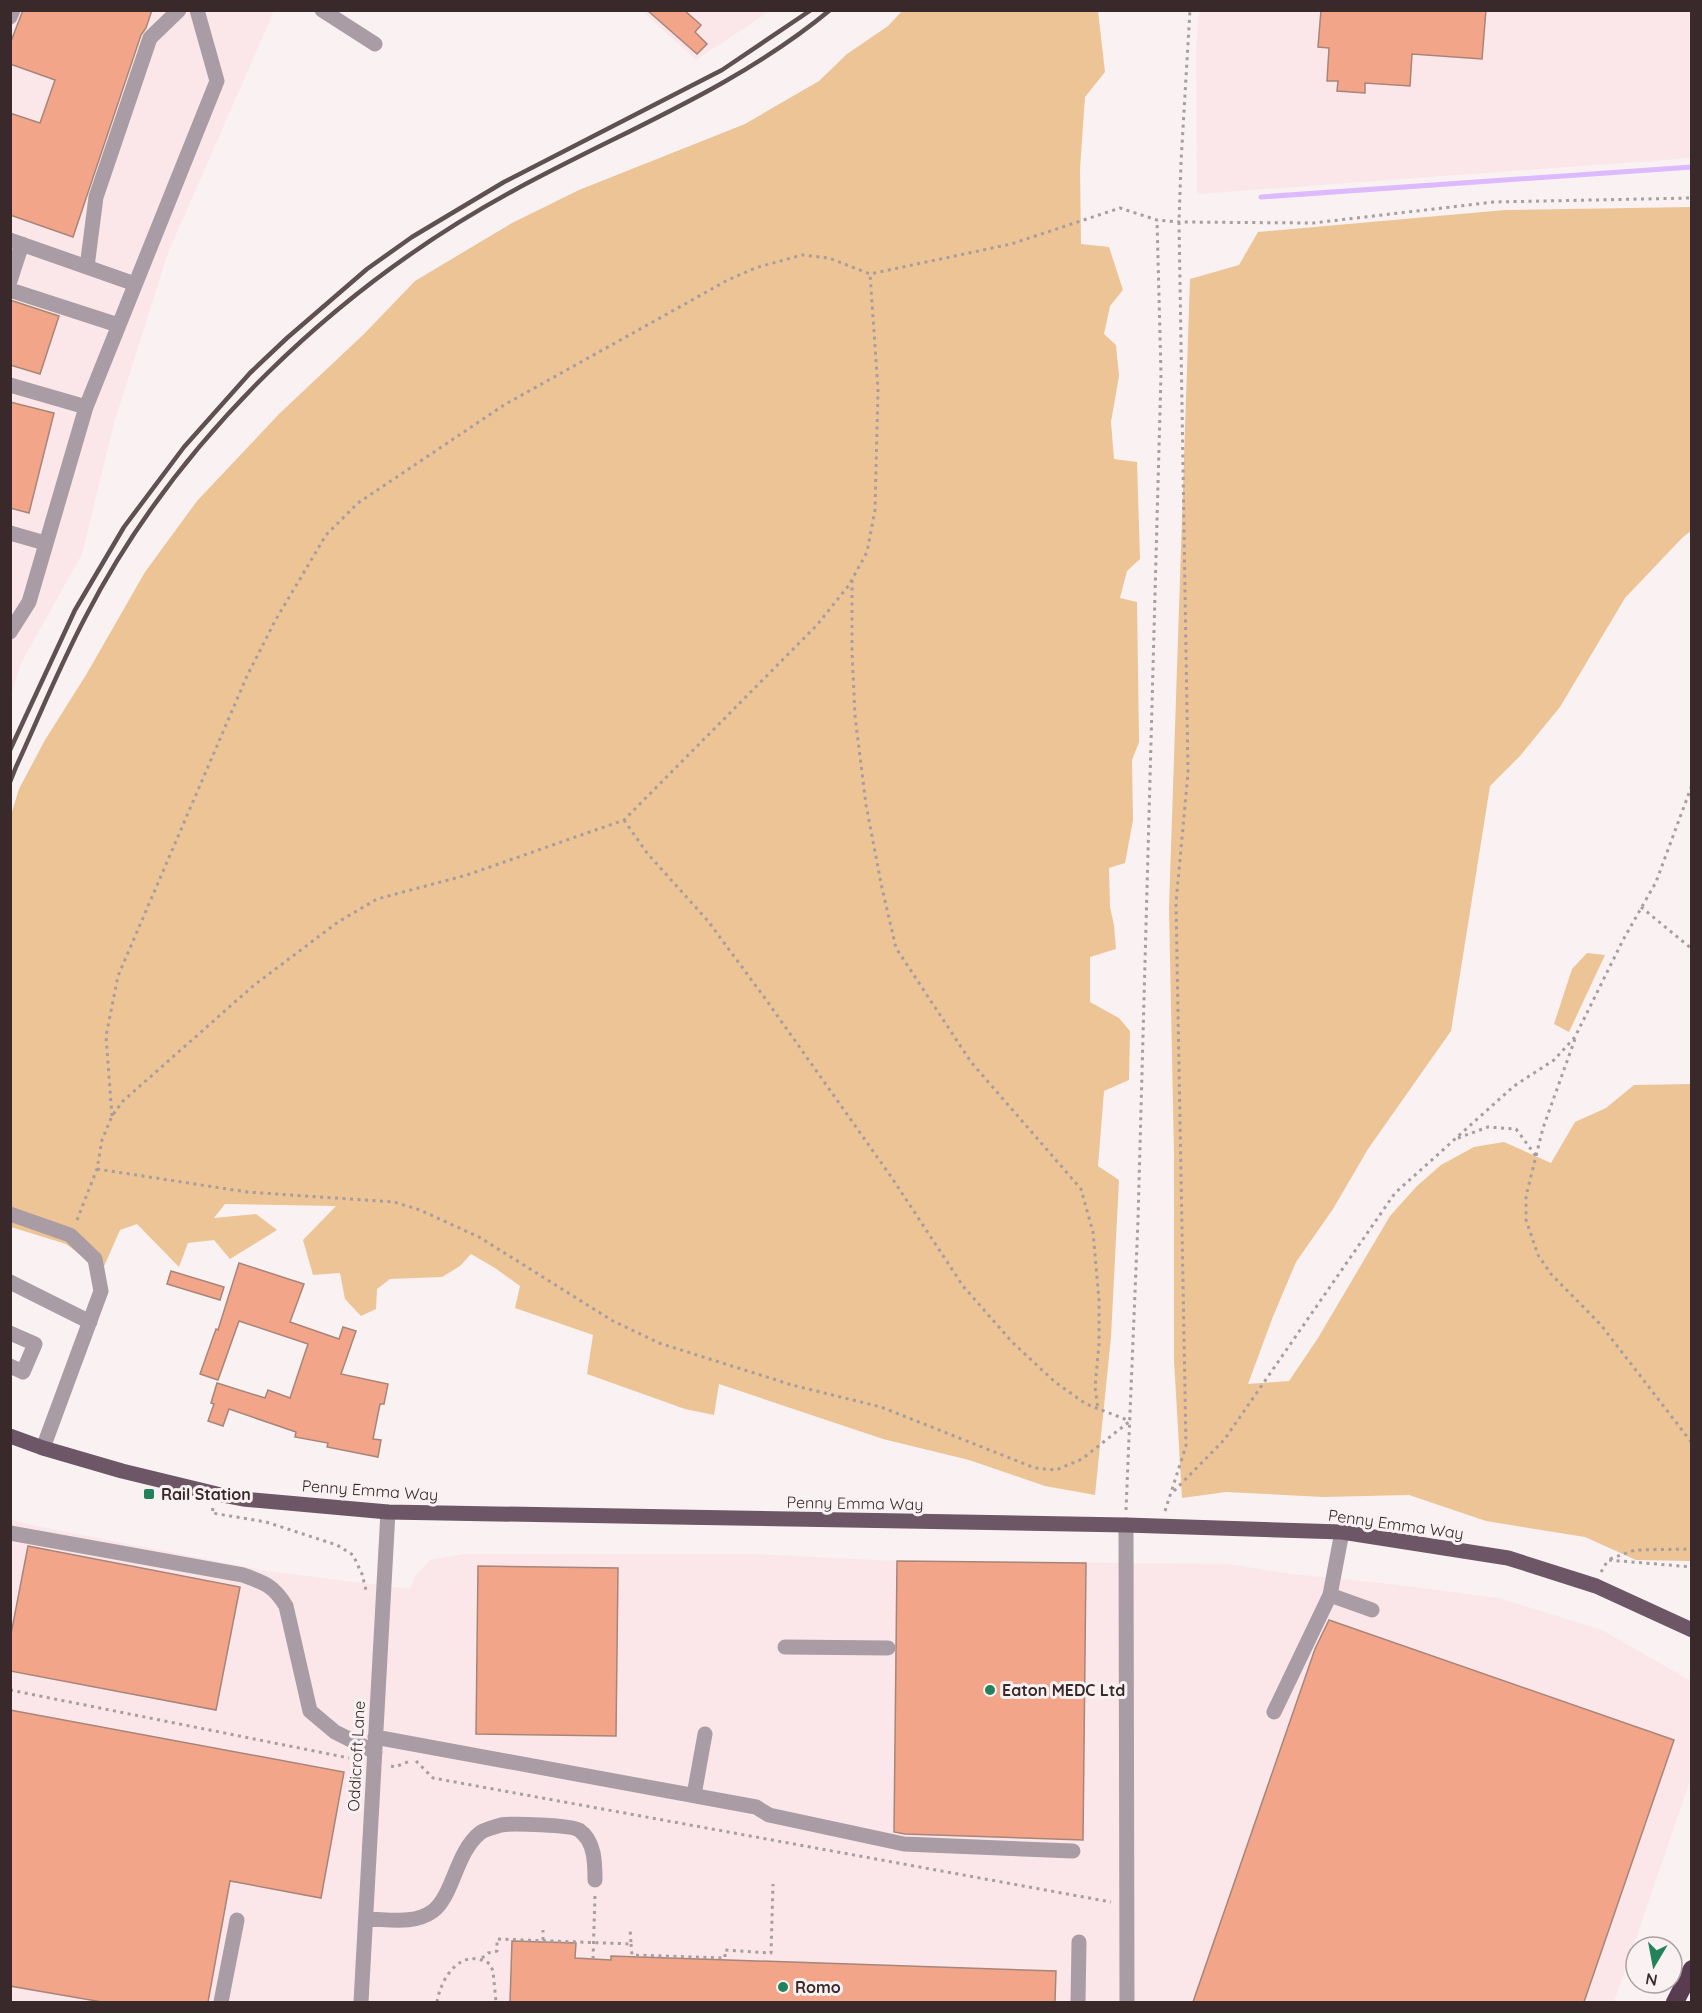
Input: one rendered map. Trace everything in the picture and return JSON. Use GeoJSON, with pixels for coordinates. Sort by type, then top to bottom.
{"type":"FeatureCollection","features":[{"type":"Feature","properties":{"kind":"highway"},"geometry":{"type":"LineString","coordinates":[[1675,2002],[1692,1969]]}},
{"type":"Feature","properties":{"kind":"main road","name":"Penny Emma Way"},"geometry":{"type":"LineString","coordinates":[[10,1436],[122,1471],[217,1494],[243,1499],[387,1512],[1126,1525],[1342,1532],[1508,1558],[1596,1586],[1692,1630]]}},
{"type":"Feature","properties":{"kind":"street"},"geometry":{"type":"LineString","coordinates":[[10,17],[13,10]]}},
{"type":"Feature","properties":{"kind":"street"},"geometry":{"type":"LineString","coordinates":[[87,267],[96,197],[150,38],[179,10]]}},
{"type":"Feature","properties":{"kind":"street"},"geometry":{"type":"LineString","coordinates":[[10,632],[29,602],[86,407],[217,81],[197,10]]}},
{"type":"Feature","properties":{"kind":"street"},"geometry":{"type":"LineString","coordinates":[[322,10],[375,44]]}},
{"type":"Feature","properties":{"kind":"street"},"geometry":{"type":"LineString","coordinates":[[10,281],[16,242],[135,284]]}},
{"type":"Feature","properties":{"kind":"street"},"geometry":{"type":"LineString","coordinates":[[10,290],[118,326]]}},
{"type":"Feature","properties":{"kind":"street"},"geometry":{"type":"LineString","coordinates":[[10,385],[86,407]]}},
{"type":"Feature","properties":{"kind":"street"},"geometry":{"type":"LineString","coordinates":[[10,533],[45,543]]}},
{"type":"Feature","properties":{"kind":"street"},"geometry":{"type":"LineString","coordinates":[[10,1214],[70,1235],[95,1258],[101,1291],[43,1448]]}},
{"type":"Feature","properties":{"kind":"street"},"geometry":{"type":"LineString","coordinates":[[10,1282],[90,1322]]}},
{"type":"Feature","properties":{"kind":"street"},"geometry":{"type":"LineString","coordinates":[[10,1333],[35,1344],[23,1372],[10,1366]]}},
{"type":"Feature","properties":{"kind":"street","name":"Oddicroft Lane"},"geometry":{"type":"LineString","coordinates":[[362,2002],[387,1512]]}},
{"type":"Feature","properties":{"kind":"street"},"geometry":{"type":"LineString","coordinates":[[1126,1525],[1127,2002]]}},
{"type":"Feature","properties":{"kind":"street"},"geometry":{"type":"LineString","coordinates":[[1274,1712],[1330,1595],[1342,1532]]}},
{"type":"Feature","properties":{"kind":"street"},"geometry":{"type":"LineString","coordinates":[[10,1533],[243,1575],[263,1582],[277,1591],[286,1606],[310,1711],[335,1732],[374,1751],[693,1795],[756,1807],[769,1815],[904,1844],[1073,1851]]}},
{"type":"Feature","properties":{"kind":"street"},"geometry":{"type":"LineString","coordinates":[[1330,1595],[1372,1610]]}},
{"type":"Feature","properties":{"kind":"street"},"geometry":{"type":"LineString","coordinates":[[785,1647],[888,1648]]}},
{"type":"Feature","properties":{"kind":"street"},"geometry":{"type":"LineString","coordinates":[[693,1795],[705,1734]]}},
{"type":"Feature","properties":{"kind":"street"},"geometry":{"type":"LineString","coordinates":[[366,1918],[410,1920],[423,1917],[435,1910],[468,1845],[482,1831],[502,1825],[577,1828],[588,1839],[595,1858],[595,1880]]}},
{"type":"Feature","properties":{"kind":"street"},"geometry":{"type":"LineString","coordinates":[[221,2002],[237,1920]]}},
{"type":"Feature","properties":{"kind":"street"},"geometry":{"type":"LineString","coordinates":[[1078,2002],[1079,1942]]}},
{"type":"Feature","properties":{"kind":"path"},"geometry":{"type":"LineString","coordinates":[[1160,1526],[1186,1446],[1176,903],[1188,773],[1179,222],[1190,10]]}},
{"type":"Feature","properties":{"kind":"path"},"geometry":{"type":"LineString","coordinates":[[112,1116],[106,1036],[118,976],[247,676],[275,621],[326,536],[358,503],[504,405],[726,281],[755,268],[802,255],[829,258],[870,274],[1011,244],[1120,208],[1157,220],[1179,222],[1313,223],[1494,202],[1692,198]]}},
{"type":"Feature","properties":{"kind":"path"},"geometry":{"type":"LineString","coordinates":[[1126,1525],[1161,374],[1157,220]]}},
{"type":"Feature","properties":{"kind":"path"},"geometry":{"type":"LineString","coordinates":[[70,1235],[97,1169],[102,1140],[112,1116],[123,1101],[253,986],[338,922],[377,900],[467,875],[624,820],[817,625],[852,578],[867,552],[875,510],[878,389],[870,274]]}},
{"type":"Feature","properties":{"kind":"path"},"geometry":{"type":"LineString","coordinates":[[852,578],[852,652],[857,727],[866,805],[896,948],[971,1062],[1081,1189],[1093,1232],[1099,1300],[1099,1344],[1095,1387],[1098,1409]]}},
{"type":"Feature","properties":{"kind":"path"},"geometry":{"type":"LineString","coordinates":[[1692,785],[1656,882],[1623,940],[1575,1037],[1543,1128],[1526,1196],[1526,1220],[1538,1255],[1551,1274],[1601,1325],[1692,1443]]}},
{"type":"Feature","properties":{"kind":"path"},"geometry":{"type":"LineString","coordinates":[[624,820],[647,853],[708,921],[768,1001],[892,1178],[963,1286],[1012,1342],[1054,1382],[1086,1404],[1130,1421]]}},
{"type":"Feature","properties":{"kind":"path"},"geometry":{"type":"LineString","coordinates":[[1641,907],[1692,949]]}},
{"type":"Feature","properties":{"kind":"path"},"geometry":{"type":"LineString","coordinates":[[1172,1493],[1224,1440],[1395,1193],[1514,1086],[1554,1060],[1575,1037]]}},
{"type":"Feature","properties":{"kind":"path"},"geometry":{"type":"LineString","coordinates":[[1455,1139],[1488,1127],[1516,1129],[1536,1156]]}},
{"type":"Feature","properties":{"kind":"path"},"geometry":{"type":"LineString","coordinates":[[97,1169],[247,1192],[394,1202],[420,1210],[479,1237],[613,1321],[659,1343],[792,1385],[880,1407],[1035,1467],[1056,1470],[1082,1459],[1130,1421]]}},
{"type":"Feature","properties":{"kind":"path"},"geometry":{"type":"LineString","coordinates":[[217,1494],[212,1513],[266,1522],[291,1529],[337,1545],[353,1555],[362,1574],[367,1596]]}},
{"type":"Feature","properties":{"kind":"path"},"geometry":{"type":"LineString","coordinates":[[1596,1586],[1608,1560],[1635,1550],[1692,1549]]}},
{"type":"Feature","properties":{"kind":"path"},"geometry":{"type":"LineString","coordinates":[[1608,1560],[1692,1568]]}},
{"type":"Feature","properties":{"kind":"path"},"geometry":{"type":"LineString","coordinates":[[10,1690],[374,1751],[395,1767],[414,1760],[433,1778],[1128,1905]]}},
{"type":"Feature","properties":{"kind":"path"},"geometry":{"type":"LineString","coordinates":[[593,1959],[595,1880]]}},
{"type":"Feature","properties":{"kind":"path"},"geometry":{"type":"LineString","coordinates":[[630,1928],[632,1955],[725,1958],[725,1950],[771,1953],[773,1884]]}},
{"type":"Feature","properties":{"kind":"path"},"geometry":{"type":"LineString","coordinates":[[543,1930],[543,1941]]}},
{"type":"Feature","properties":{"kind":"path"},"geometry":{"type":"LineString","coordinates":[[482,1958],[488,1953],[497,1951],[497,1939],[631,1944]]}},
{"type":"Feature","properties":{"kind":"path"},"geometry":{"type":"LineString","coordinates":[[437,2002],[448,1975],[458,1963],[468,1958],[482,1958],[490,1964],[493,1971],[496,2002]]}},
{"type":"Feature","properties":{"kind":"shaded area"},"geometry":{"type":"Polygon","coordinates":[[[11,11],[274,11],[168,253],[114,423],[82,554],[21,663],[11,695],[11,11]]]}},
{"type":"Feature","properties":{"kind":"shaded area"},"geometry":{"type":"Polygon","coordinates":[[[642,11],[770,11],[696,60],[642,11]]]}},
{"type":"Feature","properties":{"kind":"shaded area"},"geometry":{"type":"Polygon","coordinates":[[[902,11],[1098,11],[1105,72],[1085,97],[1080,169],[1081,244],[1109,247],[1123,290],[1110,306],[1104,334],[1116,345],[1119,376],[1111,422],[1114,459],[1137,462],[1140,559],[1127,571],[1120,598],[1137,602],[1139,742],[1132,760],[1133,820],[1125,863],[1109,868],[1110,907],[1116,949],[1090,957],[1090,1002],[1119,1018],[1130,1031],[1129,1080],[1104,1091],[1098,1166],[1119,1180],[1111,1337],[1095,1495],[1045,1486],[969,1460],[883,1439],[719,1384],[714,1415],[685,1409],[587,1374],[593,1335],[515,1308],[520,1286],[471,1254],[460,1266],[442,1277],[390,1279],[377,1289],[376,1309],[361,1316],[345,1299],[340,1273],[313,1275],[303,1240],[336,1206],[225,1204],[214,1218],[256,1214],[277,1230],[230,1259],[214,1240],[188,1243],[179,1267],[137,1224],[120,1230],[102,1271],[66,1244],[11,1227],[10,818],[19,789],[45,740],[86,675],[145,572],[197,501],[280,413],[364,334],[415,281],[512,223],[579,190],[745,124],[819,81],[847,54],[888,26],[902,11]]]}},
{"type":"Feature","properties":{"kind":"shaded area"},"geometry":{"type":"Polygon","coordinates":[[[1199,11],[1691,11],[1691,158],[1197,194],[1196,49],[1199,11]]]}},
{"type":"Feature","properties":{"kind":"shaded area"},"geometry":{"type":"Polygon","coordinates":[[[1691,207],[1691,531],[1625,598],[1560,707],[1520,756],[1490,786],[1451,1031],[1368,1149],[1333,1209],[1296,1262],[1248,1384],[1289,1381],[1318,1338],[1390,1216],[1417,1186],[1441,1165],[1474,1147],[1504,1142],[1551,1163],[1575,1122],[1606,1108],[1634,1085],[1691,1084],[1691,1561],[1636,1560],[1585,1537],[1486,1521],[1409,1495],[1323,1497],[1226,1492],[1182,1498],[1174,1360],[1174,1155],[1169,908],[1190,279],[1239,265],[1258,232],[1505,210],[1691,207]]]}},
{"type":"Feature","properties":{"kind":"shaded area"},"geometry":{"type":"Polygon","coordinates":[[[1587,953],[1605,955],[1569,1032],[1554,1024],[1572,969],[1587,953]]]}},
{"type":"Feature","properties":{"kind":"shaded area"},"geometry":{"type":"Polygon","coordinates":[[[10,1519],[268,1571],[410,1589],[416,1575],[430,1560],[464,1554],[753,1554],[897,1561],[1228,1564],[1291,1574],[1499,1598],[1602,1630],[1691,1681],[1691,1778],[1637,1935],[1624,1935],[1624,1973],[1614,2002],[11,2002],[10,1519]]]}},
{"type":"Feature","properties":{"kind":"building"},"geometry":{"type":"Polygon","coordinates":[[[23,10],[152,10],[141,35],[73,237],[10,215],[10,113],[40,123],[55,80],[10,64],[10,44],[23,10]]]}},
{"type":"Feature","properties":{"kind":"building"},"geometry":{"type":"Polygon","coordinates":[[[647,10],[684,10],[701,25],[695,32],[707,44],[697,54],[647,10]]]}},
{"type":"Feature","properties":{"kind":"building"},"geometry":{"type":"Polygon","coordinates":[[[1321,10],[1486,10],[1482,59],[1412,54],[1410,86],[1365,83],[1365,93],[1337,91],[1338,81],[1327,81],[1329,48],[1318,47],[1321,10]]]}},
{"type":"Feature","properties":{"kind":"building"},"geometry":{"type":"Polygon","coordinates":[[[10,300],[59,316],[40,374],[10,365],[10,300]]]}},
{"type":"Feature","properties":{"kind":"building"},"geometry":{"type":"Polygon","coordinates":[[[10,402],[54,413],[29,513],[10,508],[10,402]]]}},
{"type":"Feature","properties":{"kind":"building"},"geometry":{"type":"Polygon","coordinates":[[[239,1263],[304,1284],[290,1322],[339,1339],[343,1327],[356,1331],[341,1374],[388,1384],[384,1404],[380,1404],[373,1439],[381,1440],[378,1457],[327,1447],[328,1443],[295,1437],[296,1432],[229,1409],[223,1426],[208,1421],[214,1404],[211,1403],[217,1383],[265,1398],[268,1390],[290,1398],[308,1344],[239,1321],[218,1380],[200,1374],[216,1329],[218,1330],[239,1263]]]}},
{"type":"Feature","properties":{"kind":"building"},"geometry":{"type":"Polygon","coordinates":[[[171,1271],[224,1287],[220,1300],[167,1284],[171,1271]]]}},
{"type":"Feature","properties":{"kind":"building"},"geometry":{"type":"Polygon","coordinates":[[[28,1546],[240,1587],[216,1710],[10,1671],[10,1639],[28,1546]]]}},
{"type":"Feature","properties":{"kind":"building","name":"Eaton MEDC Ltd"},"geometry":{"type":"Polygon","coordinates":[[[897,1561],[1086,1563],[1083,1840],[894,1832],[897,1561]]]}},
{"type":"Feature","properties":{"kind":"building"},"geometry":{"type":"Polygon","coordinates":[[[478,1566],[618,1568],[616,1736],[476,1734],[478,1566]]]}},
{"type":"Feature","properties":{"kind":"building"},"geometry":{"type":"Polygon","coordinates":[[[1329,1620],[1674,1740],[1584,2002],[1193,2002],[1315,1649],[1329,1620]]]}},
{"type":"Feature","properties":{"kind":"building"},"geometry":{"type":"Polygon","coordinates":[[[10,1710],[344,1772],[321,1898],[230,1881],[208,2002],[102,2002],[10,1986],[10,1710]]]}},
{"type":"Feature","properties":{"kind":"building","name":"Romo"},"geometry":{"type":"Polygon","coordinates":[[[512,1941],[576,1943],[575,1958],[611,1960],[611,1956],[1056,1971],[1055,2002],[510,2002],[512,1941]]]}},
{"type":"Feature","properties":{"kind":"waterway"},"geometry":{"type":"LineString","coordinates":[[1261,197],[1692,167]]}},
{"type":"Feature","properties":{"kind":"railway"},"geometry":{"type":"LineString","coordinates":[[10,750],[75,610],[124,527],[184,447],[250,373],[287,338],[367,269],[412,237],[504,182],[722,70],[811,10]]}},
{"type":"Feature","properties":{"kind":"railway"},"geometry":{"type":"LineString","coordinates":[[10,782],[76,635],[123,551],[166,488],[215,429],[267,373],[324,321],[384,273],[447,230],[552,170],[716,87],[793,38],[830,10]]}},
{"type":"Feature","properties":{"kind":"place","name":"Rail Station"},"geometry":{"type":"Point","coordinates":[149,1494]}},
{"type":"Feature","properties":{"kind":"place","name":"Eaton MEDC Ltd"},"geometry":{"type":"Point","coordinates":[990,1690]}},
{"type":"Feature","properties":{"kind":"place","name":"Romo"},"geometry":{"type":"Point","coordinates":[783,1987]}}]}
